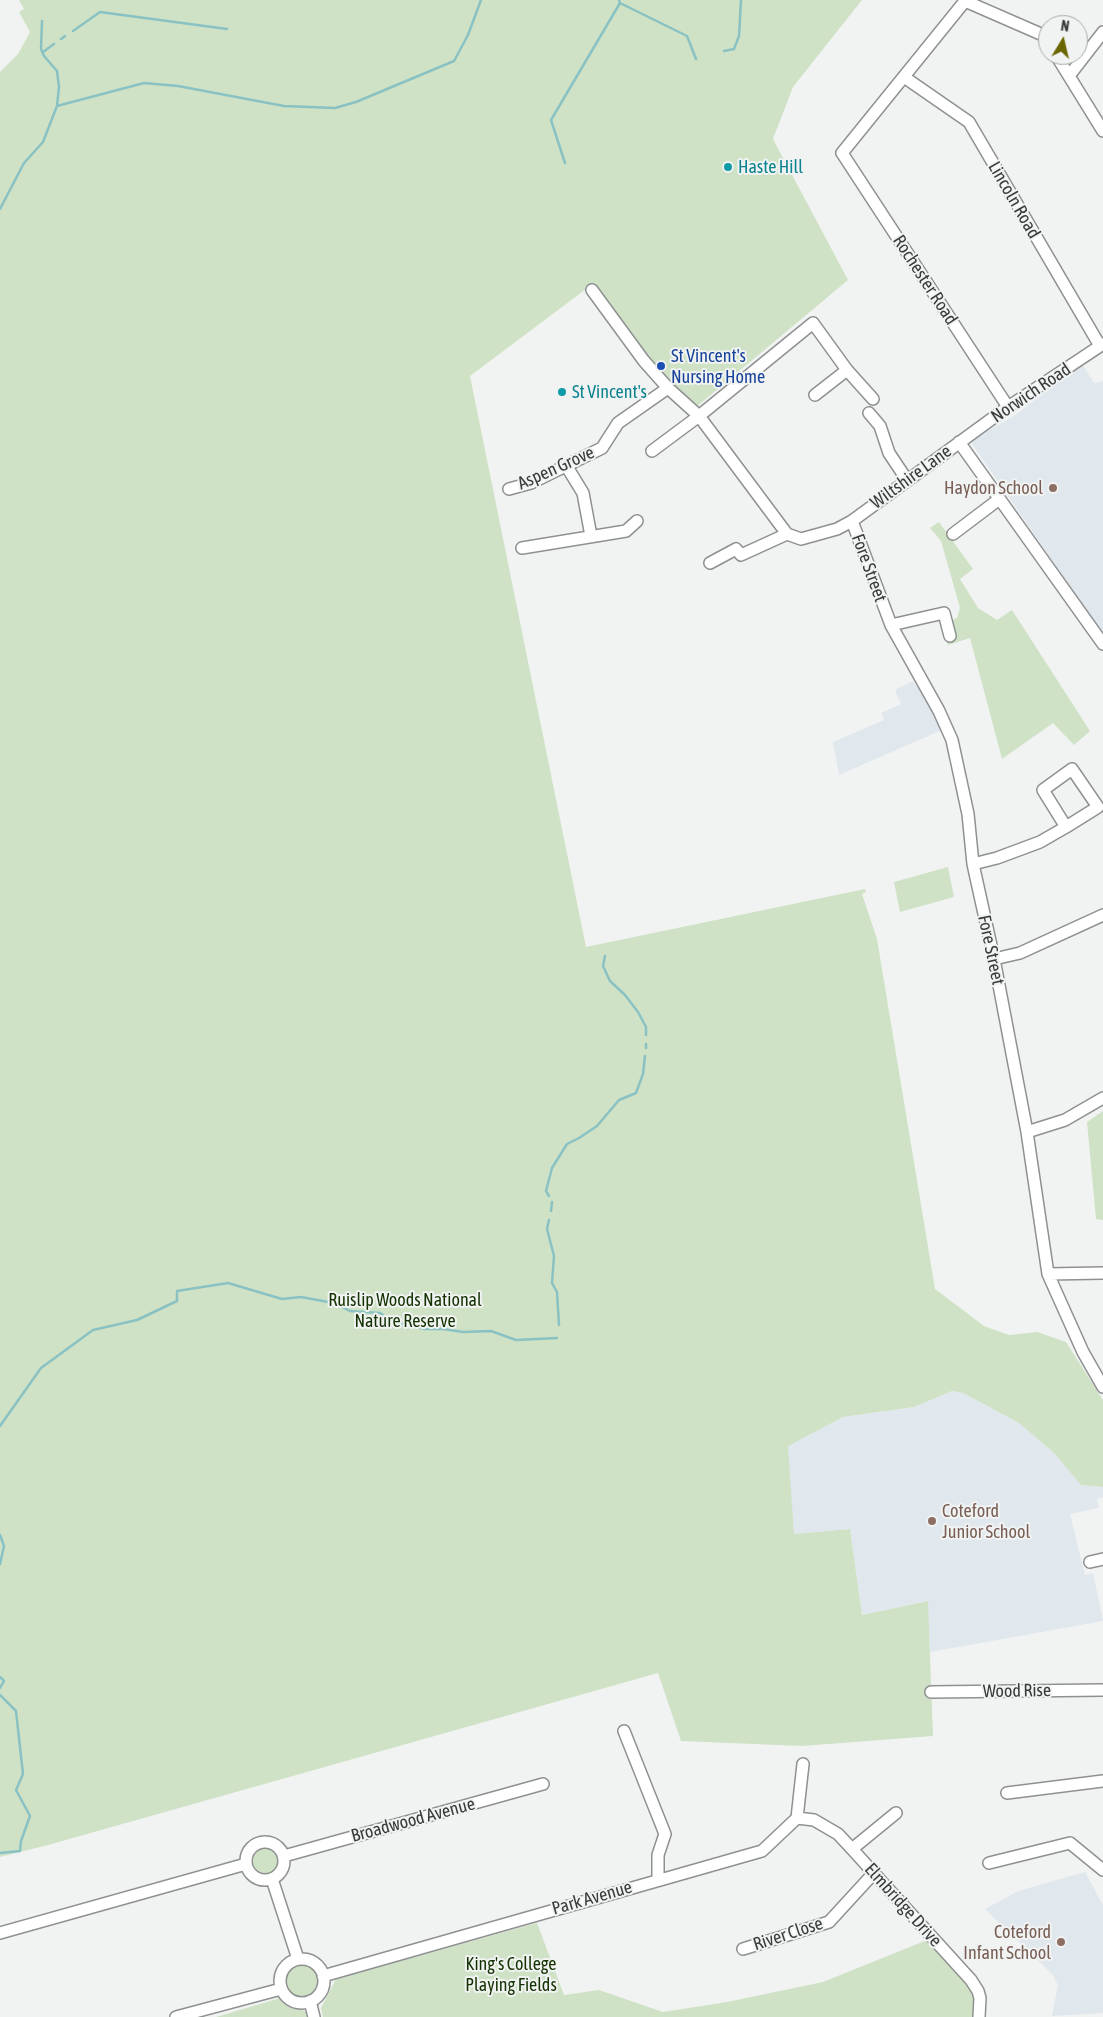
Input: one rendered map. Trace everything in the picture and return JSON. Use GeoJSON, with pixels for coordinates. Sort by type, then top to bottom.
{"type":"FeatureCollection","features":[{"type":"Feature","properties":{"kind":"street"},"geometry":{"type":"LineString","coordinates":[[904,78],[965,1],[1038,33]]}},
{"type":"Feature","properties":{"kind":"street"},"geometry":{"type":"LineString","coordinates":[[1069,76],[1103,32]]}},
{"type":"Feature","properties":{"kind":"street"},"geometry":{"type":"LineString","coordinates":[[1062,65],[1103,132]]}},
{"type":"Feature","properties":{"kind":"street","name":"Rochester Road"},"geometry":{"type":"LineString","coordinates":[[904,78],[842,153],[1008,407]]}},
{"type":"Feature","properties":{"kind":"street","name":"Lincoln Road"},"geometry":{"type":"LineString","coordinates":[[904,78],[969,122],[1102,345]]}},
{"type":"Feature","properties":{"kind":"street"},"geometry":{"type":"LineString","coordinates":[[592,290],[644,361],[668,388],[699,416],[786,534],[741,555],[736,549],[710,564]]}},
{"type":"Feature","properties":{"kind":"street"},"geometry":{"type":"LineString","coordinates":[[652,451],[699,416],[813,323],[847,370],[873,399]]}},
{"type":"Feature","properties":{"kind":"street","name":"Norwich Road"},"geometry":{"type":"LineString","coordinates":[[959,442],[1102,345]]}},
{"type":"Feature","properties":{"kind":"street"},"geometry":{"type":"LineString","coordinates":[[814,394],[847,370]]}},
{"type":"Feature","properties":{"kind":"street","name":"Aspen Grove"},"geometry":{"type":"LineString","coordinates":[[509,489],[532,483],[602,448],[618,423],[668,388]]}},
{"type":"Feature","properties":{"kind":"street"},"geometry":{"type":"LineString","coordinates":[[869,413],[880,426],[889,454],[907,480]]}},
{"type":"Feature","properties":{"kind":"street","name":"Wiltshire Lane"},"geometry":{"type":"LineString","coordinates":[[786,534],[796,538],[806,538],[837,529],[852,521],[959,442],[998,500],[1103,644]]}},
{"type":"Feature","properties":{"kind":"street"},"geometry":{"type":"LineString","coordinates":[[567,467],[583,493],[592,536]]}},
{"type":"Feature","properties":{"kind":"street"},"geometry":{"type":"LineString","coordinates":[[953,534],[998,500]]}},
{"type":"Feature","properties":{"kind":"street","name":"Fore Street"},"geometry":{"type":"LineString","coordinates":[[852,521],[890,625],[945,723],[952,740],[966,806],[973,864],[994,959],[1027,1132],[1048,1274],[1083,1352],[1103,1388]]}},
{"type":"Feature","properties":{"kind":"street"},"geometry":{"type":"LineString","coordinates":[[522,548],[626,531],[637,522]]}},
{"type":"Feature","properties":{"kind":"street"},"geometry":{"type":"LineString","coordinates":[[890,625],[944,613],[950,636]]}},
{"type":"Feature","properties":{"kind":"street"},"geometry":{"type":"LineString","coordinates":[[973,864],[997,858],[1040,842],[1066,827],[1098,807],[1072,769],[1042,790],[1066,827]]}},
{"type":"Feature","properties":{"kind":"street"},"geometry":{"type":"LineString","coordinates":[[994,959],[1020,953],[1103,915]]}},
{"type":"Feature","properties":{"kind":"street"},"geometry":{"type":"LineString","coordinates":[[1027,1132],[1065,1120],[1103,1099]]}},
{"type":"Feature","properties":{"kind":"street"},"geometry":{"type":"LineString","coordinates":[[1048,1274],[1103,1273]]}},
{"type":"Feature","properties":{"kind":"street"},"geometry":{"type":"LineString","coordinates":[[1090,1562],[1103,1559]]}},
{"type":"Feature","properties":{"kind":"street","name":"Wood Rise"},"geometry":{"type":"LineString","coordinates":[[931,1692],[1103,1690]]}},
{"type":"Feature","properties":{"kind":"street"},"geometry":{"type":"LineString","coordinates":[[624,1731],[637,1768],[665,1834],[658,1855],[658,1879]]}},
{"type":"Feature","properties":{"kind":"street"},"geometry":{"type":"LineString","coordinates":[[798,1818],[803,1764]]}},
{"type":"Feature","properties":{"kind":"street"},"geometry":{"type":"LineString","coordinates":[[1007,1793],[1103,1781]]}},
{"type":"Feature","properties":{"kind":"street","name":"Broadwood Avenue"},"geometry":{"type":"LineString","coordinates":[[284,1856],[542,1784]]}},
{"type":"Feature","properties":{"kind":"street"},"geometry":{"type":"LineString","coordinates":[[852,1849],[896,1813]]}},
{"type":"Feature","properties":{"kind":"street","name":"Elmbridge Drive"},"geometry":{"type":"LineString","coordinates":[[798,1818],[814,1820],[838,1834],[852,1849],[971,1980],[980,1998],[979,2017]]}},
{"type":"Feature","properties":{"kind":"street","name":"Park Avenue"},"geometry":{"type":"LineString","coordinates":[[323,1976],[658,1879],[762,1851],[798,1818]]}},
{"type":"Feature","properties":{"kind":"street"},"geometry":{"type":"LineString","coordinates":[[261,1841],[274,1843],[280,1848],[284,1856],[282,1870],[272,1879],[258,1879],[252,1876],[246,1864],[249,1849],[261,1841]]}},
{"type":"Feature","properties":{"kind":"street"},"geometry":{"type":"LineString","coordinates":[[989,1863],[1070,1843],[1103,1870]]}},
{"type":"Feature","properties":{"kind":"street"},"geometry":{"type":"LineString","coordinates":[[0,1933],[246,1864]]}},
{"type":"Feature","properties":{"kind":"street","name":"River Close"},"geometry":{"type":"LineString","coordinates":[[743,1949],[829,1922],[873,1874]]}},
{"type":"Feature","properties":{"kind":"street"},"geometry":{"type":"LineString","coordinates":[[272,1879],[298,1959]]}},
{"type":"Feature","properties":{"kind":"street"},"geometry":{"type":"LineString","coordinates":[[298,1959],[311,1961],[321,1970],[323,1976],[322,1991],[310,2001],[304,2003],[290,2000],[281,1989],[280,1983],[282,1970],[292,1961],[298,1959]]}},
{"type":"Feature","properties":{"kind":"street"},"geometry":{"type":"LineString","coordinates":[[176,2017],[281,1989]]}},
{"type":"Feature","properties":{"kind":"street"},"geometry":{"type":"LineString","coordinates":[[310,2001],[314,2017]]}},
{"type":"Feature","properties":{"kind":"shaded area","name":"Haydon School"},"geometry":{"type":"Polygon","coordinates":[[[1082,364],[1094,383],[1103,381],[1103,634],[970,441],[1014,416],[1082,364]]]}},
{"type":"Feature","properties":{"kind":"shaded area"},"geometry":{"type":"Polygon","coordinates":[[[913,681],[937,715],[944,729],[839,775],[833,742],[884,720],[881,713],[901,704],[895,690],[913,681]]]}},
{"type":"Feature","properties":{"kind":"shaded area","name":"Coteford Junior School"},"geometry":{"type":"Polygon","coordinates":[[[952,1391],[963,1393],[1019,1423],[1054,1453],[1081,1485],[1103,1487],[1103,1497],[1097,1499],[1099,1508],[1070,1514],[1085,1575],[1093,1573],[1103,1621],[930,1652],[927,1601],[862,1615],[850,1529],[794,1534],[787,1446],[843,1417],[914,1407],[952,1391]]]}},
{"type":"Feature","properties":{"kind":"shaded area","name":"Coteford Infant School"},"geometry":{"type":"Polygon","coordinates":[[[1085,1872],[1103,1905],[1103,2013],[1052,2016],[1058,1985],[1053,1975],[985,1909],[1018,1891],[1085,1872]]]}},
{"type":"Feature","properties":{"kind":"green space","name":"Ruislip Woods National Nature Reserve"},"geometry":{"type":"Polygon","coordinates":[[[19,0],[862,0],[793,87],[773,139],[848,280],[695,408],[664,384],[594,283],[470,376],[586,947],[865,889],[866,892],[862,894],[877,939],[935,1289],[984,1326],[1009,1335],[1037,1332],[1066,1342],[1103,1400],[1103,1487],[1081,1485],[1054,1453],[1019,1423],[963,1393],[952,1391],[914,1407],[843,1417],[788,1446],[794,1534],[850,1529],[862,1615],[928,1601],[933,1736],[802,1746],[681,1741],[658,1673],[0,1857],[0,72],[18,54],[30,32],[19,12],[24,9],[19,0]]]}},
{"type":"Feature","properties":{"kind":"green space"},"geometry":{"type":"Polygon","coordinates":[[[939,522],[973,569],[960,579],[978,608],[997,620],[1012,610],[1090,731],[1074,745],[1053,723],[1002,759],[970,638],[948,645],[941,624],[957,618],[960,608],[941,541],[930,528],[939,522]]]}},
{"type":"Feature","properties":{"kind":"green space"},"geometry":{"type":"Polygon","coordinates":[[[948,867],[954,897],[900,912],[894,882],[948,867]]]}},
{"type":"Feature","properties":{"kind":"green space"},"geometry":{"type":"Polygon","coordinates":[[[1103,1111],[1103,1220],[1096,1219],[1087,1122],[1103,1111]]]}},
{"type":"Feature","properties":{"kind":"green space"},"geometry":{"type":"Polygon","coordinates":[[[266,1848],[275,1852],[279,1861],[275,1870],[266,1874],[257,1870],[253,1861],[257,1852],[266,1848]]]}},
{"type":"Feature","properties":{"kind":"green space","name":"King's College Playing Fields"},"geometry":{"type":"Polygon","coordinates":[[[537,1923],[564,1995],[599,1990],[663,2012],[727,2002],[823,1982],[932,1938],[971,1980],[979,2017],[323,2017],[321,2008],[336,1979],[537,1923]]]}},
{"type":"Feature","properties":{"kind":"green space"},"geometry":{"type":"Polygon","coordinates":[[[302,1964],[314,1969],[319,1981],[314,1993],[302,1998],[290,1993],[285,1981],[290,1969],[302,1964]]]}},
{"type":"Feature","properties":{"kind":"green space"},"geometry":{"type":"Polygon","coordinates":[[[280,1998],[306,2012],[307,2017],[216,2017],[280,1998]]]}},
{"type":"Feature","properties":{"kind":"waterway"},"geometry":{"type":"LineString","coordinates":[[57,106],[144,83],[178,86],[284,106],[335,108],[356,102],[454,61],[468,35],[481,0]]}},
{"type":"Feature","properties":{"kind":"waterway"},"geometry":{"type":"LineString","coordinates":[[619,0],[620,3],[687,36],[696,59]]}},
{"type":"Feature","properties":{"kind":"waterway"},"geometry":{"type":"LineString","coordinates":[[724,51],[734,49],[739,36],[741,0]]}},
{"type":"Feature","properties":{"kind":"waterway"},"geometry":{"type":"LineString","coordinates":[[565,163],[551,120],[620,3]]}},
{"type":"Feature","properties":{"kind":"waterway"},"geometry":{"type":"LineString","coordinates":[[73,31],[100,12],[227,29]]}},
{"type":"Feature","properties":{"kind":"waterway"},"geometry":{"type":"LineString","coordinates":[[0,209],[24,163],[43,142],[57,106],[59,87],[57,71],[44,56],[41,49],[42,21]]}},
{"type":"Feature","properties":{"kind":"waterway"},"geometry":{"type":"LineString","coordinates":[[61,39],[65,36]]}},
{"type":"Feature","properties":{"kind":"waterway"},"geometry":{"type":"LineString","coordinates":[[43,52],[54,44]]}},
{"type":"Feature","properties":{"kind":"waterway"},"geometry":{"type":"LineString","coordinates":[[605,956],[603,966],[610,981],[625,995],[638,1012],[646,1027],[646,1035]]}},
{"type":"Feature","properties":{"kind":"waterway"},"geometry":{"type":"LineString","coordinates":[[549,1196],[546,1191],[552,1168],[567,1144],[597,1126],[619,1100],[636,1093],[643,1074],[645,1056]]}},
{"type":"Feature","properties":{"kind":"waterway"},"geometry":{"type":"LineString","coordinates":[[551,1211],[552,1202]]}},
{"type":"Feature","properties":{"kind":"waterway"},"geometry":{"type":"LineString","coordinates":[[549,1220],[547,1229],[554,1256],[552,1283],[557,1292],[559,1325]]}},
{"type":"Feature","properties":{"kind":"waterway"},"geometry":{"type":"LineString","coordinates":[[0,1426],[41,1368],[93,1330],[137,1320],[177,1301],[177,1291],[228,1283],[282,1299],[301,1297],[334,1303],[350,1311],[380,1313],[391,1321],[425,1329],[463,1332],[491,1331],[516,1340],[557,1338]]}},
{"type":"Feature","properties":{"kind":"waterway"},"geometry":{"type":"LineString","coordinates":[[0,1535],[4,1546],[0,1564]]}},
{"type":"Feature","properties":{"kind":"waterway"},"geometry":{"type":"LineString","coordinates":[[0,1677],[4,1681],[0,1688]]}},
{"type":"Feature","properties":{"kind":"waterway"},"geometry":{"type":"LineString","coordinates":[[0,1695],[16,1711],[23,1774],[16,1790],[30,1816],[21,1841],[20,1851],[0,1853]]}},
{"type":"Feature","properties":{"kind":"place","name":"Haste Hill"},"geometry":{"type":"Point","coordinates":[728,167]}},
{"type":"Feature","properties":{"kind":"place","name":"St Vincent's Nursing Home"},"geometry":{"type":"Point","coordinates":[661,366]}},
{"type":"Feature","properties":{"kind":"place","name":"St Vincent's"},"geometry":{"type":"Point","coordinates":[562,392]}},
{"type":"Feature","properties":{"kind":"place","name":"Haydon School"},"geometry":{"type":"Point","coordinates":[1053,488]}},
{"type":"Feature","properties":{"kind":"place","name":"Coteford Junior School"},"geometry":{"type":"Point","coordinates":[932,1521]}},
{"type":"Feature","properties":{"kind":"place","name":"Coteford Infant School"},"geometry":{"type":"Point","coordinates":[1061,1942]}}]}
